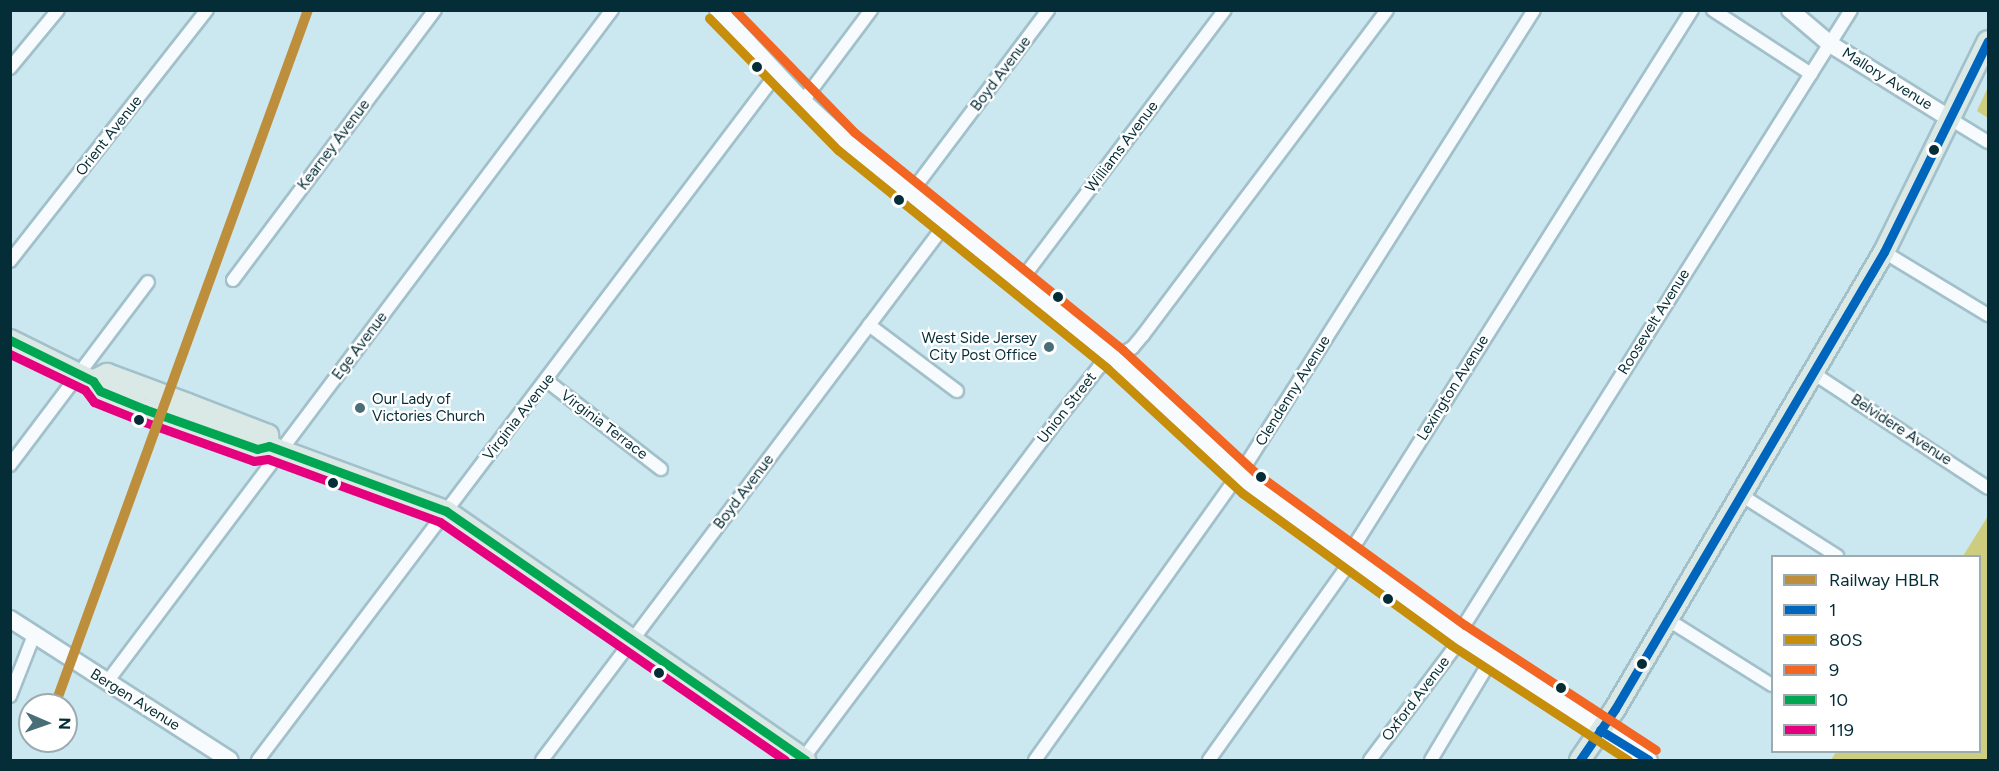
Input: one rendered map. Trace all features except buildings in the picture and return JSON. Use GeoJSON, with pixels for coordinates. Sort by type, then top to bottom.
{"type":"FeatureCollection","features":[{"type":"Feature","properties":{"kind":"main road"},"geometry":{"type":"LineString","coordinates":[[718,10],[803,101],[910,194],[1115,359],[1239,474],[1492,658],[1649,760]]}},
{"type":"Feature","properties":{"kind":"main road","name":"Mallory Avenue"},"geometry":{"type":"LineString","coordinates":[[1790,10],[1830,44],[1952,120]]}},
{"type":"Feature","properties":{"kind":"main road"},"geometry":{"type":"LineString","coordinates":[[1580,760],[1667,619],[1884,252],[1952,120],[1989,41]]}},
{"type":"Feature","properties":{"kind":"main road"},"geometry":{"type":"LineString","coordinates":[[10,340],[86,378],[100,391],[144,409],[257,449],[275,448],[446,511],[803,760]]}},
{"type":"Feature","properties":{"kind":"main road"},"geometry":{"type":"LineString","coordinates":[[86,378],[107,374],[268,435],[275,448]]}},
{"type":"Feature","properties":{"kind":"main road","name":"Bergen Avenue"},"geometry":{"type":"LineString","coordinates":[[10,619],[230,760]]}},
{"type":"Feature","properties":{"kind":"street"},"geometry":{"type":"LineString","coordinates":[[10,68],[58,10]]}},
{"type":"Feature","properties":{"kind":"street","name":"Orient Avenue"},"geometry":{"type":"LineString","coordinates":[[10,261],[207,10]]}},
{"type":"Feature","properties":{"kind":"street","name":"Kearney Avenue"},"geometry":{"type":"LineString","coordinates":[[232,280],[435,10]]}},
{"type":"Feature","properties":{"kind":"street","name":"Ege Avenue"},"geometry":{"type":"LineString","coordinates":[[107,682],[275,448],[612,10]]}},
{"type":"Feature","properties":{"kind":"street"},"geometry":{"type":"LineString","coordinates":[[803,101],[871,10]]}},
{"type":"Feature","properties":{"kind":"street","name":"Boyd Avenue"},"geometry":{"type":"LineString","coordinates":[[910,194],[1048,10]]}},
{"type":"Feature","properties":{"kind":"street","name":"Williams Avenue"},"geometry":{"type":"LineString","coordinates":[[1019,283],[1225,10]]}},
{"type":"Feature","properties":{"kind":"street","name":"Union Street"},"geometry":{"type":"LineString","coordinates":[[803,760],[1057,420],[1099,367],[1115,359],[1143,335],[1387,10]]}},
{"type":"Feature","properties":{"kind":"street","name":"Clendenny Avenue"},"geometry":{"type":"LineString","coordinates":[[1035,760],[1239,474],[1534,10]]}},
{"type":"Feature","properties":{"kind":"street","name":"Lexington Avenue"},"geometry":{"type":"LineString","coordinates":[[1209,760],[1344,571],[1349,554],[1692,10]]}},
{"type":"Feature","properties":{"kind":"street"},"geometry":{"type":"LineString","coordinates":[[1713,10],[1810,74]]}},
{"type":"Feature","properties":{"kind":"street","name":"Roosevelt Avenue"},"geometry":{"type":"LineString","coordinates":[[1458,634],[1851,10]]}},
{"type":"Feature","properties":{"kind":"street","name":"Virginia Avenue"},"geometry":{"type":"LineString","coordinates":[[258,760],[547,381],[777,73]]}},
{"type":"Feature","properties":{"kind":"street","name":"Mallory Avenue"},"geometry":{"type":"LineString","coordinates":[[1952,120],[1989,142]]}},
{"type":"Feature","properties":{"kind":"street","name":"Boyd Avenue"},"geometry":{"type":"LineString","coordinates":[[542,760],[946,223]]}},
{"type":"Feature","properties":{"kind":"street"},"geometry":{"type":"LineString","coordinates":[[1884,252],[1989,315]]}},
{"type":"Feature","properties":{"kind":"street"},"geometry":{"type":"LineString","coordinates":[[10,465],[86,378],[148,282]]}},
{"type":"Feature","properties":{"kind":"street"},"geometry":{"type":"LineString","coordinates":[[869,325],[957,391]]}},
{"type":"Feature","properties":{"kind":"street","name":"Belvidere Avenue"},"geometry":{"type":"LineString","coordinates":[[1813,373],[1989,488]]}},
{"type":"Feature","properties":{"kind":"street","name":"Virginia Terrace"},"geometry":{"type":"LineString","coordinates":[[547,381],[661,469]]}},
{"type":"Feature","properties":{"kind":"street"},"geometry":{"type":"LineString","coordinates":[[1741,495],[1835,555]]}},
{"type":"Feature","properties":{"kind":"street"},"geometry":{"type":"LineString","coordinates":[[1667,619],[1771,684]]}},
{"type":"Feature","properties":{"kind":"street","name":"Oxford Avenue"},"geometry":{"type":"LineString","coordinates":[[1370,760],[1454,648],[1458,634]]}},
{"type":"Feature","properties":{"kind":"street"},"geometry":{"type":"LineString","coordinates":[[10,696],[34,635]]}},
{"type":"Feature","properties":{"kind":"street"},"geometry":{"type":"LineString","coordinates":[[1431,760],[1492,658]]}},
{"type":"Feature","properties":{"kind":"shaded area"},"geometry":{"type":"Polygon","coordinates":[[[1988,87],[1988,118],[1977,111],[1988,87]]]}},
{"type":"Feature","properties":{"kind":"shaded area"},"geometry":{"type":"Polygon","coordinates":[[[1988,516],[1988,760],[1831,760],[1835,753],[1981,753],[1981,555],[1964,555],[1988,516]]]}},
{"type":"Feature","properties":{"kind":"rail line","name":"HBLR"},"geometry":{"type":"LineString","coordinates":[[59,693],[308,10]]}},
{"type":"Feature","properties":{"kind":"transit line","name":"9"},"geometry":{"type":"LineString","coordinates":[[735,10],[854,132],[1123,350],[1257,474],[1465,625],[1656,750]]}},
{"type":"Feature","properties":{"kind":"transit line","name":"80S"},"geometry":{"type":"LineString","coordinates":[[709,18],[838,150],[1107,368],[1242,493],[1451,645],[1628,760]]}},
{"type":"Feature","properties":{"kind":"transit line","name":"1"},"geometry":{"type":"LineString","coordinates":[[1580,760],[1615,709],[1884,252],[1988,41]]}},
{"type":"Feature","properties":{"kind":"transit line","name":"10"},"geometry":{"type":"LineString","coordinates":[[10,340],[93,381],[100,391],[144,409],[257,449],[269,446],[446,511],[805,760]]}},
{"type":"Feature","properties":{"kind":"transit line","name":"119"},"geometry":{"type":"LineString","coordinates":[[10,354],[85,390],[94,402],[139,420],[254,461],[268,459],[440,522],[785,760]]}},
{"type":"Feature","properties":{"kind":"transit line","name":"1"},"geometry":{"type":"LineString","coordinates":[[1600,730],[1649,760]]}},
{"type":"Feature","properties":{"kind":"place","name":"West Side Jersey City Post Office"},"geometry":{"type":"Point","coordinates":[1049,347]}},
{"type":"Feature","properties":{"kind":"place","name":"Our Lady of Victories Church"},"geometry":{"type":"Point","coordinates":[360,408]}}]}
